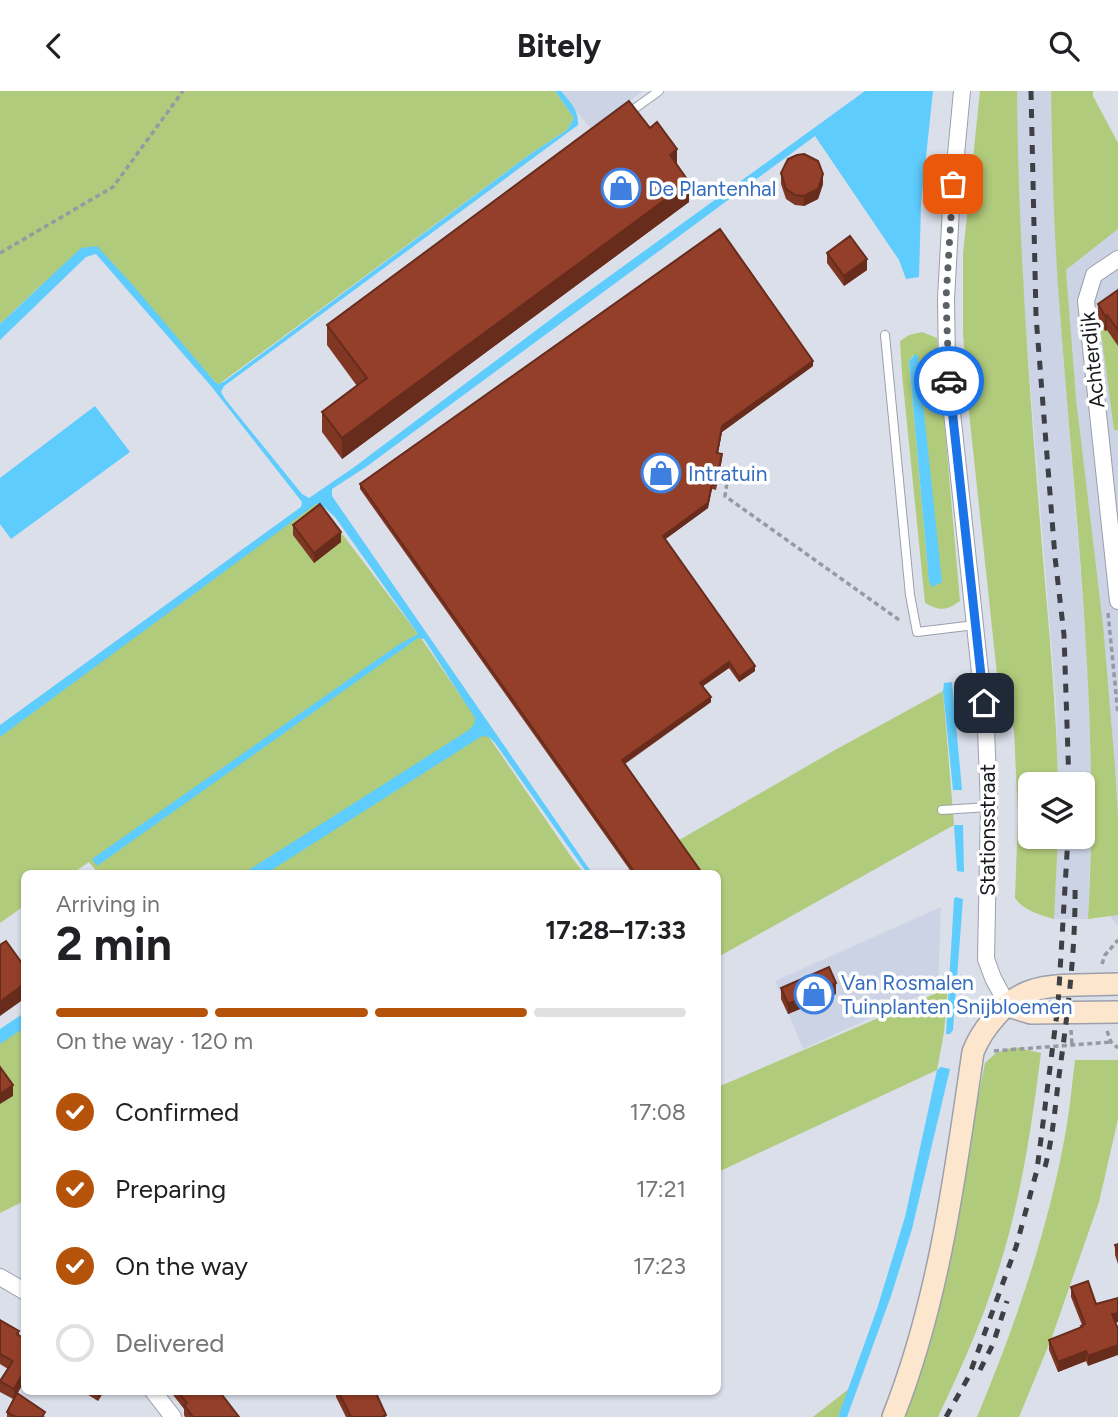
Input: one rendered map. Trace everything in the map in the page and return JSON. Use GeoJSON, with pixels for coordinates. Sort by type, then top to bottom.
{"type":"FeatureCollection","features":[{"type":"Feature","properties":{"kind":"street","name":"Stationsstraat"},"geometry":{"type":"LineString","coordinates":[[962,91],[946,299],[947,366],[986,729],[989,807],[986,959],[1008,1006]]}},
{"type":"Feature","properties":{"kind":"street","name":"Achterdijk"},"geometry":{"type":"LineString","coordinates":[[1118,258],[1094,275],[1086,301],[1118,601]]}},
{"type":"Feature","properties":{"kind":"street"},"geometry":{"type":"LineString","coordinates":[[893,1417],[927,1314],[947,1220],[973,1052],[986,1026],[1029,991],[1111,984]]}},
{"type":"Feature","properties":{"kind":"street"},"geometry":{"type":"LineString","coordinates":[[1008,1006],[1031,1013],[1118,1012]]}},
{"type":"Feature","properties":{"kind":"street"},"geometry":{"type":"LineString","coordinates":[[0,1277],[21,1289]]}},
{"type":"Feature","properties":{"kind":"street"},"geometry":{"type":"LineString","coordinates":[[156,1395],[173,1417]]}},
{"type":"Feature","properties":{"kind":"lane"},"geometry":{"type":"LineString","coordinates":[[617,121],[659,91]]}},
{"type":"Feature","properties":{"kind":"lane"},"geometry":{"type":"LineString","coordinates":[[886,335],[910,595],[917,632],[976,625]]}},
{"type":"Feature","properties":{"kind":"lane"},"geometry":{"type":"LineString","coordinates":[[942,810],[989,807]]}},
{"type":"Feature","properties":{"kind":"path"},"geometry":{"type":"LineString","coordinates":[[0,253],[113,187],[183,91]]}},
{"type":"Feature","properties":{"kind":"path"},"geometry":{"type":"LineString","coordinates":[[719,475],[728,476],[725,496],[917,632]]}},
{"type":"Feature","properties":{"kind":"path"},"geometry":{"type":"LineString","coordinates":[[1111,984],[1102,963],[1105,955],[1118,940]]}},
{"type":"Feature","properties":{"kind":"path"},"geometry":{"type":"LineString","coordinates":[[1071,1027],[1072,1045]]}},
{"type":"Feature","properties":{"kind":"path"},"geometry":{"type":"LineString","coordinates":[[973,1052],[1111,1042]]}},
{"type":"Feature","properties":{"kind":"shaded area"},"geometry":{"type":"Polygon","coordinates":[[[560,91],[643,91],[591,129],[560,91]]]}},
{"type":"Feature","properties":{"kind":"shaded area"},"geometry":{"type":"Polygon","coordinates":[[[1017,91],[1051,91],[1060,311],[1087,655],[1091,772],[1058,772],[1056,702],[1018,201],[1017,91]]]}},
{"type":"Feature","properties":{"kind":"shaded area"},"geometry":{"type":"Polygon","coordinates":[[[1118,229],[1118,926],[1102,906],[1066,270],[1118,229]]]}},
{"type":"Feature","properties":{"kind":"shaded area"},"geometry":{"type":"Polygon","coordinates":[[[1057,849],[1090,849],[1088,919],[1054,919],[1057,849]]]}},
{"type":"Feature","properties":{"kind":"shaded area"},"geometry":{"type":"Polygon","coordinates":[[[941,907],[938,987],[803,1049],[775,981],[941,907]]]}},
{"type":"Feature","properties":{"kind":"green space"},"geometry":{"type":"Polygon","coordinates":[[[0,91],[555,91],[574,118],[567,130],[529,155],[219,384],[96,246],[39,287],[0,324],[0,91]]]}},
{"type":"Feature","properties":{"kind":"green space"},"geometry":{"type":"Polygon","coordinates":[[[980,91],[1017,91],[1024,300],[1058,772],[1018,772],[1018,816],[1014,730],[999,693],[968,403],[963,333],[963,254],[980,91]]]}},
{"type":"Feature","properties":{"kind":"green space"},"geometry":{"type":"Polygon","coordinates":[[[1051,91],[1093,91],[1093,96],[1118,143],[1118,229],[1066,270],[1076,399],[1103,625],[1115,767],[1118,915],[1088,919],[1091,849],[1095,849],[1095,772],[1091,772],[1084,616],[1056,258],[1051,91]]]}},
{"type":"Feature","properties":{"kind":"green space"},"geometry":{"type":"Polygon","coordinates":[[[1099,317],[1118,346],[1118,430],[1114,430],[1099,317]]]}},
{"type":"Feature","properties":{"kind":"green space"},"geometry":{"type":"Polygon","coordinates":[[[922,332],[937,338],[960,601],[943,609],[925,603],[900,341],[909,335],[922,332]],[[913,355],[909,362],[929,581],[913,355]]]}},
{"type":"Feature","properties":{"kind":"green space"},"geometry":{"type":"Polygon","coordinates":[[[315,498],[421,638],[582,870],[96,870],[89,862],[77,870],[21,870],[21,908],[0,923],[0,727],[315,498]]]}},
{"type":"Feature","properties":{"kind":"green space"},"geometry":{"type":"Polygon","coordinates":[[[943,691],[954,825],[721,955],[721,870],[627,870],[943,691]]]}},
{"type":"Feature","properties":{"kind":"green space"},"geometry":{"type":"Polygon","coordinates":[[[1018,816],[1018,849],[1057,849],[1054,919],[1027,909],[1015,898],[1018,816]]]}},
{"type":"Feature","properties":{"kind":"green space"},"geometry":{"type":"Polygon","coordinates":[[[948,988],[937,1070],[721,1171],[721,1086],[948,988]]]}},
{"type":"Feature","properties":{"kind":"green space"},"geometry":{"type":"Polygon","coordinates":[[[21,1017],[21,1202],[0,1213],[0,1030],[21,1017]]]}},
{"type":"Feature","properties":{"kind":"green space"},"geometry":{"type":"Polygon","coordinates":[[[1014,1047],[1041,1053],[1023,1172],[1010,1231],[974,1338],[938,1417],[904,1417],[964,1167],[985,1063],[996,1053],[1014,1047]]]}},
{"type":"Feature","properties":{"kind":"green space"},"geometry":{"type":"Polygon","coordinates":[[[1075,1060],[1118,1060],[1118,1119],[1099,1202],[1052,1337],[1019,1417],[977,1417],[1005,1348],[1040,1240],[1059,1167],[1075,1060]]]}},
{"type":"Feature","properties":{"kind":"green space"},"geometry":{"type":"Polygon","coordinates":[[[850,1388],[838,1417],[813,1417],[850,1388]]]}},
{"type":"Feature","properties":{"kind":"water"},"geometry":{"type":"Polygon","coordinates":[[[555,91],[561,91],[573,107],[578,125],[224,386],[221,392],[225,399],[302,494],[309,498],[353,468],[563,310],[865,91],[933,91],[921,204],[919,277],[906,279],[899,260],[815,136],[366,467],[332,489],[332,496],[590,870],[585,870],[495,743],[489,737],[482,736],[272,870],[249,870],[469,730],[474,724],[475,718],[424,639],[418,638],[97,866],[92,859],[398,645],[418,634],[335,517],[316,504],[0,737],[0,725],[301,507],[302,502],[211,386],[96,254],[86,257],[0,340],[0,324],[81,248],[97,246],[219,384],[529,155],[567,130],[574,118],[555,91]]]}},
{"type":"Feature","properties":{"kind":"water"},"geometry":{"type":"Polygon","coordinates":[[[915,354],[918,356],[942,582],[932,587],[929,581],[909,361],[915,354]]]}},
{"type":"Feature","properties":{"kind":"water"},"geometry":{"type":"Polygon","coordinates":[[[95,406],[130,452],[11,539],[0,524],[0,478],[95,406]]]}},
{"type":"Feature","properties":{"kind":"water"},"geometry":{"type":"Polygon","coordinates":[[[952,682],[962,790],[953,790],[943,691],[944,683],[952,682]]]}},
{"type":"Feature","properties":{"kind":"water"},"geometry":{"type":"Polygon","coordinates":[[[954,825],[963,825],[964,872],[957,871],[954,825]]]}},
{"type":"Feature","properties":{"kind":"water"},"geometry":{"type":"Polygon","coordinates":[[[954,899],[963,899],[953,1030],[946,1034],[954,899]]]}},
{"type":"Feature","properties":{"kind":"water"},"geometry":{"type":"Polygon","coordinates":[[[21,1015],[21,1030],[0,1044],[0,1029],[21,1015]]]}},
{"type":"Feature","properties":{"kind":"water"},"geometry":{"type":"Polygon","coordinates":[[[941,1067],[950,1069],[912,1229],[847,1417],[838,1417],[877,1309],[905,1217],[937,1070],[941,1067]]]}},
{"type":"Feature","properties":{"kind":"building"},"geometry":{"type":"Polygon","coordinates":[[[629,101],[650,128],[657,122],[677,149],[670,155],[689,182],[342,438],[322,412],[367,378],[327,325],[629,101]]]}},
{"type":"Feature","properties":{"kind":"building"},"geometry":{"type":"Polygon","coordinates":[[[804,154],[818,161],[823,174],[818,189],[804,196],[795,195],[786,189],[781,173],[788,159],[804,154]]]}},
{"type":"Feature","properties":{"kind":"building"},"geometry":{"type":"Polygon","coordinates":[[[720,229],[813,361],[722,426],[717,453],[722,454],[716,485],[712,484],[708,503],[663,536],[755,666],[739,677],[729,662],[700,683],[711,697],[622,760],[700,870],[633,870],[360,484],[720,229]]]}},
{"type":"Feature","properties":{"kind":"building"},"geometry":{"type":"Polygon","coordinates":[[[850,236],[867,259],[844,276],[827,253],[850,236]]]}},
{"type":"Feature","properties":{"kind":"building"},"geometry":{"type":"Polygon","coordinates":[[[1118,290],[1118,330],[1098,304],[1118,290]]]}},
{"type":"Feature","properties":{"kind":"building"},"geometry":{"type":"Polygon","coordinates":[[[320,504],[341,532],[314,553],[293,525],[320,504]]]}},
{"type":"Feature","properties":{"kind":"building"},"geometry":{"type":"Polygon","coordinates":[[[6,941],[21,962],[21,986],[0,1002],[0,945],[6,941]]]}},
{"type":"Feature","properties":{"kind":"building"},"geometry":{"type":"Polygon","coordinates":[[[829,967],[836,983],[788,1004],[781,988],[829,967]]]}},
{"type":"Feature","properties":{"kind":"building"},"geometry":{"type":"Polygon","coordinates":[[[0,1067],[13,1085],[0,1094],[0,1067]]]}},
{"type":"Feature","properties":{"kind":"building"},"geometry":{"type":"Polygon","coordinates":[[[1088,1281],[1096,1304],[1118,1298],[1118,1313],[1112,1314],[1118,1329],[1118,1345],[1088,1356],[1086,1351],[1058,1362],[1049,1340],[1085,1324],[1071,1287],[1088,1281]]]}},
{"type":"Feature","properties":{"kind":"building"},"geometry":{"type":"Polygon","coordinates":[[[0,1320],[19,1331],[17,1334],[21,1337],[21,1376],[14,1389],[0,1381],[13,1361],[0,1354],[0,1320]]]}},
{"type":"Feature","properties":{"kind":"building"},"geometry":{"type":"Polygon","coordinates":[[[17,1393],[45,1412],[42,1417],[16,1417],[7,1412],[17,1393]]]}},
{"type":"Feature","properties":{"kind":"building"},"geometry":{"type":"Polygon","coordinates":[[[180,1395],[222,1395],[239,1417],[193,1417],[184,1405],[187,1403],[180,1395]]]}},
{"type":"Feature","properties":{"kind":"building"},"geometry":{"type":"Polygon","coordinates":[[[340,1395],[377,1395],[386,1415],[382,1417],[351,1417],[340,1395]]]}},
{"type":"Feature","properties":{"kind":"railway"},"geometry":{"type":"LineString","coordinates":[[1031,91],[1036,316],[1055,557],[1064,635],[1069,772]]}},
{"type":"Feature","properties":{"kind":"railway"},"geometry":{"type":"LineString","coordinates":[[946,1417],[969,1376],[1016,1247],[1037,1170],[1058,1005],[1067,849]]}},
{"type":"Feature","properties":{"kind":"railway"},"geometry":{"type":"LineString","coordinates":[[1045,1167],[1068,1003],[1073,955],[1075,882]]}},
{"type":"Feature","properties":{"kind":"railway"},"geometry":{"type":"LineString","coordinates":[[980,1370],[993,1344],[1007,1301]]}},
{"type":"Feature","properties":{"kind":"way so far"},"geometry":{"type":"LineString","coordinates":[[949,381],[946,299],[953,184]]}},
{"type":"Feature","properties":{"kind":"place","name":"De Plantenhal"},"geometry":{"type":"Point","coordinates":[621,188]}},
{"type":"Feature","properties":{"kind":"place","name":"Intratuin"},"geometry":{"type":"Point","coordinates":[661,473]}},
{"type":"Feature","properties":{"kind":"place","name":"Van Rosmalen Tuinplanten Snijbloemen"},"geometry":{"type":"Point","coordinates":[814,994]}},
{"type":"Feature","properties":{"kind":"route"},"geometry":{"type":"LineString","coordinates":[[949,381],[984,703]]}}]}
